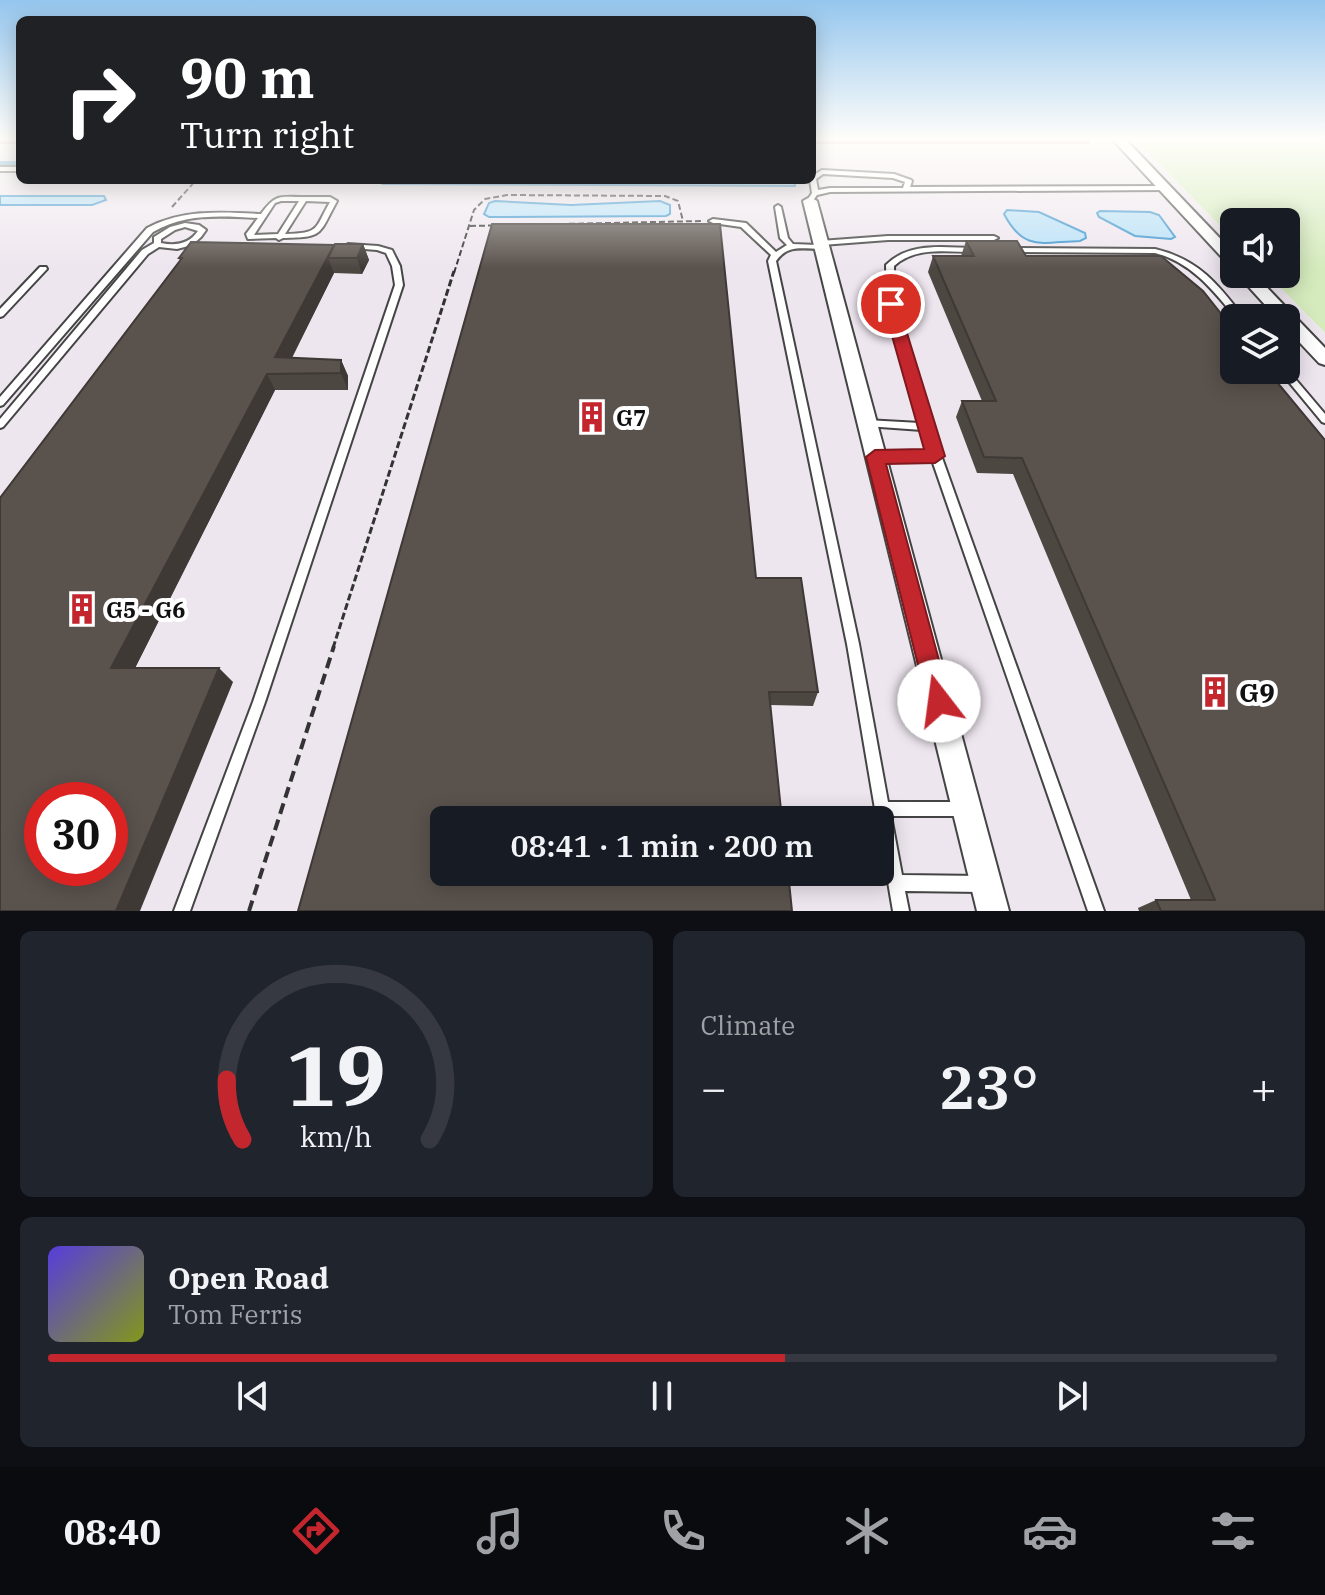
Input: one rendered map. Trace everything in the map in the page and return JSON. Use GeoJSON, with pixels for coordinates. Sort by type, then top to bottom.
{"type":"FeatureCollection","features":[{"type":"Feature","properties":{"kind":"street"},"geometry":{"type":"LineString","coordinates":[[1159,183],[1220,247]]}},
{"type":"Feature","properties":{"kind":"street"},"geometry":{"type":"LineString","coordinates":[[813,197],[820,245],[993,911]]}},
{"type":"Feature","properties":{"kind":"street"},"geometry":{"type":"LineString","coordinates":[[1258,288],[1325,359]]}},
{"type":"Feature","properties":{"kind":"lane"},"geometry":{"type":"LineString","coordinates":[[906,188],[908,183]]}},
{"type":"Feature","properties":{"kind":"lane"},"geometry":{"type":"LineString","coordinates":[[812,184],[813,197],[830,190],[906,188],[1164,188]]}},
{"type":"Feature","properties":{"kind":"lane"},"geometry":{"type":"LineString","coordinates":[[279,238],[304,199]]}},
{"type":"Feature","properties":{"kind":"lane"},"geometry":{"type":"LineString","coordinates":[[304,199],[334,201],[317,231],[304,237],[251,237],[273,202],[304,199]]}},
{"type":"Feature","properties":{"kind":"lane"},"geometry":{"type":"LineString","coordinates":[[778,207],[784,238],[791,246]]}},
{"type":"Feature","properties":{"kind":"lane"},"geometry":{"type":"LineString","coordinates":[[0,403],[157,225],[184,216],[263,216]]}},
{"type":"Feature","properties":{"kind":"lane"},"geometry":{"type":"LineString","coordinates":[[713,221],[743,225],[775,255]]}},
{"type":"Feature","properties":{"kind":"lane"},"geometry":{"type":"LineString","coordinates":[[158,244],[157,239],[163,232],[186,225],[202,230],[200,236],[179,247]]}},
{"type":"Feature","properties":{"kind":"lane"},"geometry":{"type":"LineString","coordinates":[[0,425],[132,264],[158,244],[179,247],[207,244],[200,236]]}},
{"type":"Feature","properties":{"kind":"lane"},"geometry":{"type":"LineString","coordinates":[[881,806],[853,644],[772,261],[775,255],[791,246],[888,238],[994,238]]}},
{"type":"Feature","properties":{"kind":"lane"},"geometry":{"type":"LineString","coordinates":[[182,911],[259,702],[399,285],[396,266],[389,252],[343,245]]}},
{"type":"Feature","properties":{"kind":"lane"},"geometry":{"type":"LineString","coordinates":[[243,246],[315,246]]}},
{"type":"Feature","properties":{"kind":"lane"},"geometry":{"type":"LineString","coordinates":[[1096,911],[925,427],[891,304],[890,265],[904,254],[917,250],[1163,252],[1184,260],[1197,270],[1227,304]]}},
{"type":"Feature","properties":{"kind":"lane"},"geometry":{"type":"LineString","coordinates":[[0,314],[43,269]]}},
{"type":"Feature","properties":{"kind":"lane"},"geometry":{"type":"LineString","coordinates":[[1295,384],[1325,420]]}},
{"type":"Feature","properties":{"kind":"lane"},"geometry":{"type":"LineString","coordinates":[[866,423],[925,427]]}},
{"type":"Feature","properties":{"kind":"lane"},"geometry":{"type":"LineString","coordinates":[[875,457],[935,456]]}},
{"type":"Feature","properties":{"kind":"lane"},"geometry":{"type":"LineString","coordinates":[[894,809],[967,809]]}},
{"type":"Feature","properties":{"kind":"lane"},"geometry":{"type":"LineString","coordinates":[[894,872],[901,911]]}},
{"type":"Feature","properties":{"kind":"lane"},"geometry":{"type":"LineString","coordinates":[[896,883],[986,884]]}},
{"type":"Feature","properties":{"kind":"path"},"geometry":{"type":"LineString","coordinates":[[157,225],[193,184]]}},
{"type":"Feature","properties":{"kind":"path"},"geometry":{"type":"LineString","coordinates":[[249,911],[478,203],[507,195],[665,196],[678,201],[683,221]]}},
{"type":"Feature","properties":{"kind":"path"},"geometry":{"type":"LineString","coordinates":[[470,226],[713,221]]}},
{"type":"Feature","properties":{"kind":"shaded area"},"geometry":{"type":"Polygon","coordinates":[[[0,183],[1178,183],[1220,226],[1220,288],[1281,288],[1296,304],[1220,304],[1220,384],[1300,384],[1300,308],[1325,333],[1325,911],[0,911],[0,183]]]}},
{"type":"Feature","properties":{"kind":"green space"},"geometry":{"type":"Polygon","coordinates":[[[1178,183],[1325,183],[1325,333],[1300,304],[1281,288],[1300,288],[1300,208],[1220,208],[1220,226],[1178,183]]]}},
{"type":"Feature","properties":{"kind":"water"},"geometry":{"type":"Polygon","coordinates":[[[383,184],[795,184],[795,186],[383,184]]]}},
{"type":"Feature","properties":{"kind":"water"},"geometry":{"type":"Polygon","coordinates":[[[0,196],[104,196],[106,200],[92,205],[0,205],[0,196]]]}},
{"type":"Feature","properties":{"kind":"water"},"geometry":{"type":"Polygon","coordinates":[[[660,201],[670,205],[670,214],[489,217],[484,214],[489,203],[571,205],[660,201]]]}},
{"type":"Feature","properties":{"kind":"water"},"geometry":{"type":"Polygon","coordinates":[[[1007,210],[1039,212],[1085,233],[1086,238],[1045,243],[1027,240],[1011,226],[1004,214],[1007,210]]]}},
{"type":"Feature","properties":{"kind":"water"},"geometry":{"type":"Polygon","coordinates":[[[1097,213],[1159,215],[1175,237],[1135,236],[1099,217],[1097,213]]]}},
{"type":"Feature","properties":{"kind":"building","name":"G7"},"geometry":{"type":"Polygon","coordinates":[[[492,224],[720,224],[756,578],[801,578],[818,692],[769,692],[781,806],[430,806],[430,886],[789,886],[792,911],[298,911],[492,224]]]}},
{"type":"Feature","properties":{"kind":"building","name":"G9"},"geometry":{"type":"Polygon","coordinates":[[[966,241],[1017,241],[1026,256],[1161,256],[1203,291],[1220,312],[1220,384],[1279,384],[1325,440],[1325,911],[1161,911],[1156,900],[1215,900],[1022,458],[984,457],[962,401],[996,401],[933,256],[974,256],[966,241]]]}},
{"type":"Feature","properties":{"kind":"building","name":"G5 - G6"},"geometry":{"type":"Polygon","coordinates":[[[191,242],[334,245],[275,357],[341,360],[341,373],[267,374],[111,668],[219,668],[128,883],[128,782],[24,782],[24,886],[127,886],[116,911],[0,911],[0,498],[182,258],[179,258],[191,242]]]}},
{"type":"Feature","properties":{"kind":"building"},"geometry":{"type":"Polygon","coordinates":[[[335,244],[363,244],[357,258],[328,258],[335,244]]]}},
{"type":"Feature","properties":{"kind":"place","name":"G7"},"geometry":{"type":"Point","coordinates":[592,417]}},
{"type":"Feature","properties":{"kind":"place","name":"G5 - G6"},"geometry":{"type":"Point","coordinates":[82,609]}},
{"type":"Feature","properties":{"kind":"place","name":"G9"},"geometry":{"type":"Point","coordinates":[1215,692]}},
{"type":"Feature","properties":{"kind":"route"},"geometry":{"type":"LineString","coordinates":[[891,304],[935,456],[875,457],[939,701]]}}]}
